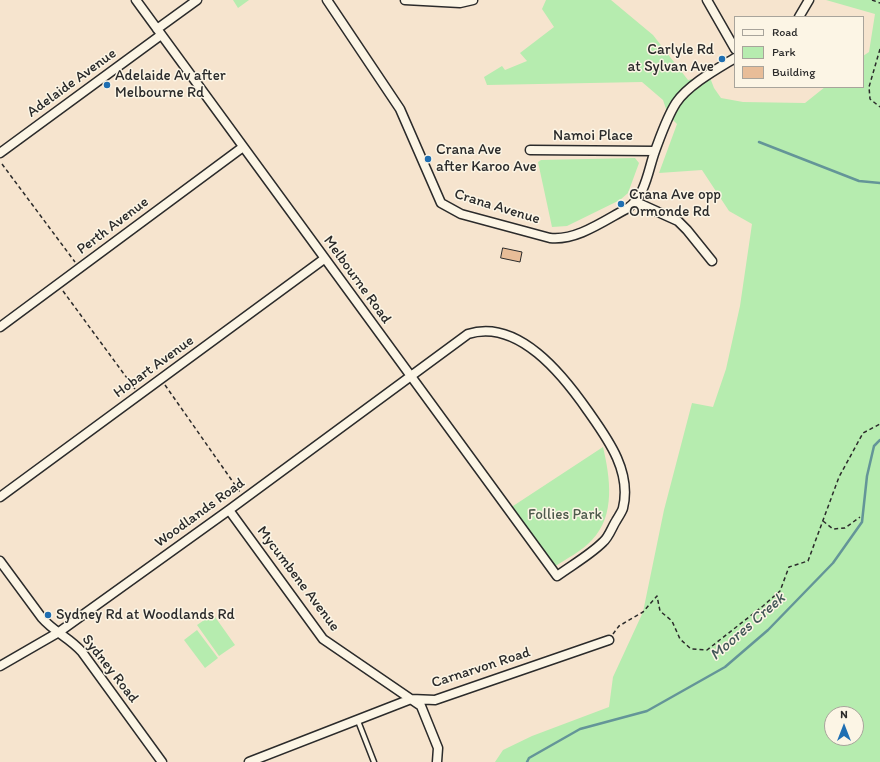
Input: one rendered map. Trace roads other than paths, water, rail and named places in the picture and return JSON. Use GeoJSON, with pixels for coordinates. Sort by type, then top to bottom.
{"type":"FeatureCollection","features":[{"type":"Feature","properties":{"kind":"street","name":"Melbourne Road"},"geometry":{"type":"LineString","coordinates":[[136,0],[557,576]]}},
{"type":"Feature","properties":{"kind":"street","name":"Adelaide Avenue"},"geometry":{"type":"LineString","coordinates":[[0,153],[159,32],[196,0]]}},
{"type":"Feature","properties":{"kind":"street","name":"Crana Avenue"},"geometry":{"type":"LineString","coordinates":[[327,0],[402,113],[441,203],[461,214],[560,239],[572,236],[628,208],[636,202]]}},
{"type":"Feature","properties":{"kind":"street"},"geometry":{"type":"LineString","coordinates":[[405,0],[460,3],[473,0]]}},
{"type":"Feature","properties":{"kind":"street"},"geometry":{"type":"LineString","coordinates":[[707,0],[734,47]]}},
{"type":"Feature","properties":{"kind":"street"},"geometry":{"type":"LineString","coordinates":[[800,16],[809,0]]}},
{"type":"Feature","properties":{"kind":"street"},"geometry":{"type":"LineString","coordinates":[[712,261],[687,230],[678,222],[636,202],[642,192],[655,151],[668,120],[680,98],[709,75],[734,59]]}},
{"type":"Feature","properties":{"kind":"street","name":"Perth Avenue"},"geometry":{"type":"LineString","coordinates":[[0,326],[242,147]]}},
{"type":"Feature","properties":{"kind":"street","name":"Namoi Place"},"geometry":{"type":"LineString","coordinates":[[530,150],[655,151]]}},
{"type":"Feature","properties":{"kind":"street","name":"Hobart Avenue"},"geometry":{"type":"LineString","coordinates":[[0,497],[324,259]]}},
{"type":"Feature","properties":{"kind":"street","name":"Woodlands Road"},"geometry":{"type":"LineString","coordinates":[[0,666],[59,632],[229,510],[410,375],[468,334],[477,331],[505,334],[527,346],[554,367],[569,384],[615,451],[625,492],[623,508],[604,541],[557,576]]}},
{"type":"Feature","properties":{"kind":"street","name":"Mycumbene Avenue"},"geometry":{"type":"LineString","coordinates":[[229,510],[323,639],[421,706],[438,748],[437,762]]}},
{"type":"Feature","properties":{"kind":"street","name":"Sydney Road"},"geometry":{"type":"LineString","coordinates":[[0,561],[42,618],[82,652],[162,762]]}},
{"type":"Feature","properties":{"kind":"street","name":"Carnarvon Road"},"geometry":{"type":"LineString","coordinates":[[249,762],[358,721],[411,699],[435,700],[609,640]]}},
{"type":"Feature","properties":{"kind":"lane"},"geometry":{"type":"LineString","coordinates":[[358,721],[374,762]]}},
{"type":"Feature","properties":{"kind":"waterway"},"geometry":{"type":"LineString","coordinates":[[759,142],[859,181],[880,183]]}},
{"type":"Feature","properties":{"kind":"waterway","name":"Moores Creek"},"geometry":{"type":"LineString","coordinates":[[527,762],[529,758],[580,729],[647,711],[725,667],[768,630],[833,563],[862,522],[867,476],[874,446],[880,440]]}},
{"type":"Feature","properties":{"kind":"place","name":"Carlyle Rd at Sylvan Ave"},"geometry":{"type":"Point","coordinates":[722,59]}},
{"type":"Feature","properties":{"kind":"place","name":"Adelaide Av after Melbourne Rd"},"geometry":{"type":"Point","coordinates":[107,85]}},
{"type":"Feature","properties":{"kind":"place","name":"Crana Ave after Karoo Ave"},"geometry":{"type":"Point","coordinates":[428,159]}},
{"type":"Feature","properties":{"kind":"place","name":"Crana Ave opp Ormonde Rd"},"geometry":{"type":"Point","coordinates":[621,204]}},
{"type":"Feature","properties":{"kind":"place","name":"Sydney Rd at Woodlands Rd"},"geometry":{"type":"Point","coordinates":[48,615]}},
{"type":"Feature","properties":{"kind":"park label","name":"Follies Park"},"geometry":{"type":"Point","coordinates":[565,515]}}]}
